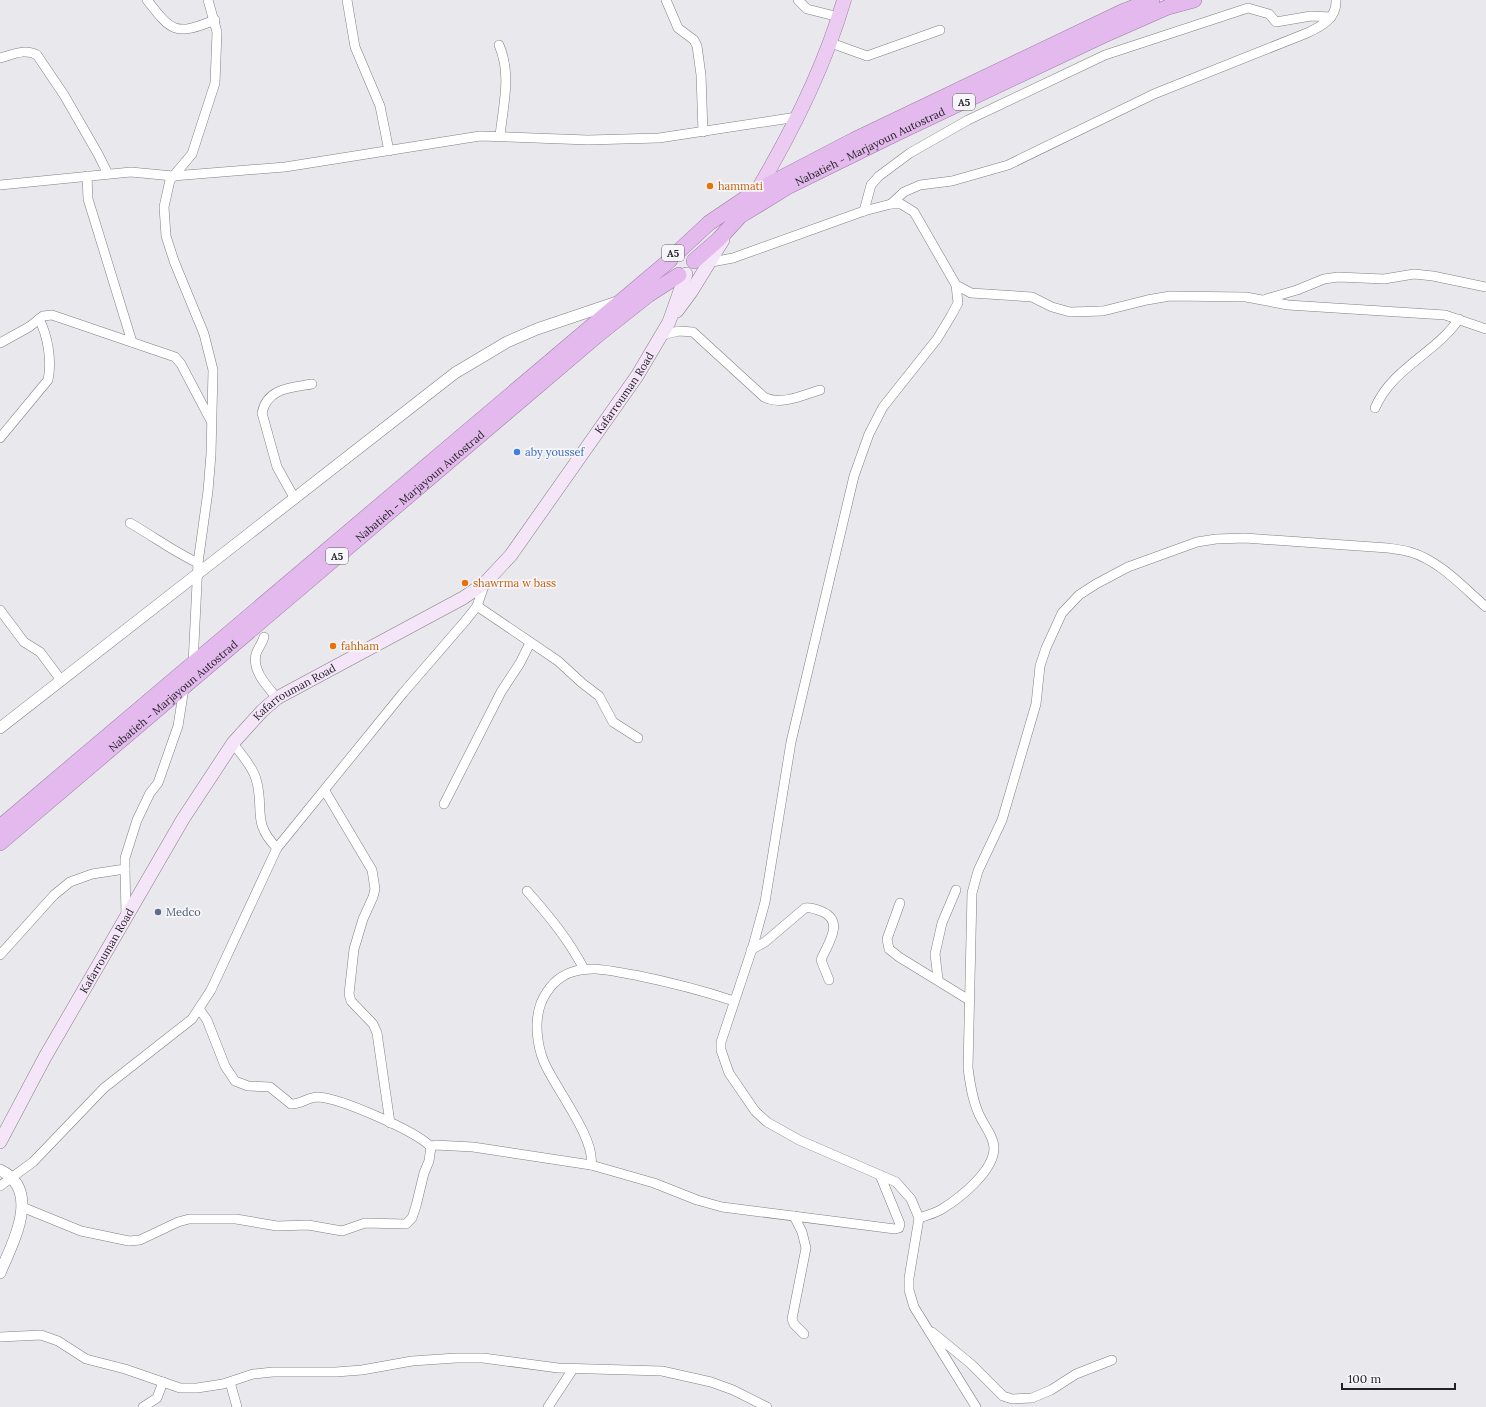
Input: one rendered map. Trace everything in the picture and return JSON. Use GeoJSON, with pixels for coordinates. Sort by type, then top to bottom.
{"type":"FeatureCollection","features":[{"type":"Feature","properties":{"kind":"highway","name":"Nabatieh - Marjayoun Autostrad"},"geometry":{"type":"LineString","coordinates":[[0,827],[620,302],[675,255],[709,223],[758,190],[854,140],[1122,12],[1152,0]]}},
{"type":"Feature","properties":{"kind":"highway","name":"Nabatieh - Marjayoun Autostrad"},"geometry":{"type":"LineString","coordinates":[[0,843],[185,684],[600,333],[648,295],[692,267],[735,221],[789,186],[1117,30],[1168,7],[1194,0]]}},
{"type":"Feature","properties":{"kind":"highway","name":"A5"},"geometry":{"type":"LineString","coordinates":[[690,254],[692,267],[670,267],[675,255],[690,254]]}},
{"type":"Feature","properties":{"kind":"main road"},"geometry":{"type":"LineString","coordinates":[[735,221],[758,190],[797,117],[831,43],[844,0]]}},
{"type":"Feature","properties":{"kind":"main road"},"geometry":{"type":"LineString","coordinates":[[669,322],[691,292],[692,267]]}},
{"type":"Feature","properties":{"kind":"main road","name":"Kafarrouman Road"},"geometry":{"type":"LineString","coordinates":[[0,1142],[45,1057],[183,819],[233,743],[262,711],[277,698],[463,598],[485,582],[515,548],[637,376],[669,322],[692,267]]}},
{"type":"Feature","properties":{"kind":"street"},"geometry":{"type":"LineString","coordinates":[[147,0],[168,26],[175,29],[195,28],[215,20]]}},
{"type":"Feature","properties":{"kind":"street"},"geometry":{"type":"LineString","coordinates":[[193,664],[198,563],[208,491],[213,370],[208,347],[166,236],[164,207],[170,180],[189,160],[192,154],[215,83],[218,49],[215,20],[208,0]]}},
{"type":"Feature","properties":{"kind":"street"},"geometry":{"type":"LineString","coordinates":[[347,0],[355,47],[380,106],[389,151]]}},
{"type":"Feature","properties":{"kind":"street"},"geometry":{"type":"LineString","coordinates":[[666,0],[678,28],[694,40],[697,46],[701,75],[703,132]]}},
{"type":"Feature","properties":{"kind":"street"},"geometry":{"type":"LineString","coordinates":[[798,0],[806,9],[839,17]]}},
{"type":"Feature","properties":{"kind":"street"},"geometry":{"type":"LineString","coordinates":[[891,204],[904,192],[920,185],[952,181],[1008,165],[1154,94],[1307,33],[1327,22],[1334,13],[1336,0]]}},
{"type":"Feature","properties":{"kind":"street"},"geometry":{"type":"LineString","coordinates":[[864,211],[871,184],[879,176],[910,153],[968,120],[1106,55],[1248,8],[1268,14],[1276,22],[1311,16],[1331,17]]}},
{"type":"Feature","properties":{"kind":"street"},"geometry":{"type":"LineString","coordinates":[[831,43],[867,56],[940,30]]}},
{"type":"Feature","properties":{"kind":"street"},"geometry":{"type":"LineString","coordinates":[[499,45],[506,71],[506,93],[500,136]]}},
{"type":"Feature","properties":{"kind":"street"},"geometry":{"type":"LineString","coordinates":[[0,58],[24,52],[32,52],[37,55],[75,115],[108,174]]}},
{"type":"Feature","properties":{"kind":"street"},"geometry":{"type":"LineString","coordinates":[[960,104],[968,120]]}},
{"type":"Feature","properties":{"kind":"street"},"geometry":{"type":"LineString","coordinates":[[0,186],[108,174],[139,172],[173,176],[285,167],[435,144],[467,137],[500,136],[560,140],[659,138],[797,117]]}},
{"type":"Feature","properties":{"kind":"street"},"geometry":{"type":"LineString","coordinates":[[87,176],[88,199],[132,342]]}},
{"type":"Feature","properties":{"kind":"street"},"geometry":{"type":"LineString","coordinates":[[692,267],[733,258],[864,211],[891,204],[901,204],[914,212],[956,285],[958,303],[937,338],[883,407],[870,434],[854,476],[795,722],[770,881],[751,950],[722,1033],[721,1050],[729,1073],[755,1111],[771,1125],[784,1133],[896,1182],[904,1189],[911,1199],[920,1218],[909,1278],[914,1307],[976,1407]]}},
{"type":"Feature","properties":{"kind":"street"},"geometry":{"type":"LineString","coordinates":[[1262,300],[1276,297],[1324,279],[1338,277],[1384,279],[1414,274],[1433,276],[1486,287]]}},
{"type":"Feature","properties":{"kind":"street"},"geometry":{"type":"LineString","coordinates":[[956,285],[971,293],[1032,297],[1052,307],[1070,312],[1108,310],[1170,296],[1246,297],[1288,305],[1433,314],[1458,319],[1486,329]]}},
{"type":"Feature","properties":{"kind":"street"},"geometry":{"type":"LineString","coordinates":[[0,728],[455,373],[492,349],[537,329],[620,302]]}},
{"type":"Feature","properties":{"kind":"street"},"geometry":{"type":"LineString","coordinates":[[0,343],[29,327],[46,314],[175,357],[181,364],[212,423]]}},
{"type":"Feature","properties":{"kind":"street"},"geometry":{"type":"LineString","coordinates":[[0,438],[48,380],[50,370],[49,360],[45,336],[39,319]]}},
{"type":"Feature","properties":{"kind":"street"},"geometry":{"type":"LineString","coordinates":[[1375,408],[1379,399],[1390,384],[1406,368],[1440,340],[1458,319]]}},
{"type":"Feature","properties":{"kind":"street"},"geometry":{"type":"LineString","coordinates":[[662,335],[679,331],[694,332],[764,397],[771,401],[779,401],[820,390]]}},
{"type":"Feature","properties":{"kind":"street"},"geometry":{"type":"LineString","coordinates":[[295,499],[277,467],[262,413],[264,404],[270,396],[286,389],[312,384]]}},
{"type":"Feature","properties":{"kind":"street"},"geometry":{"type":"LineString","coordinates":[[130,523],[153,535],[182,556],[198,563]]}},
{"type":"Feature","properties":{"kind":"street"},"geometry":{"type":"LineString","coordinates":[[920,1218],[942,1210],[959,1197],[974,1184],[988,1167],[993,1156],[994,1147],[978,1112],[971,1090],[968,1068],[971,905],[978,871],[1002,820],[1036,704],[1040,666],[1048,641],[1062,613],[1080,595],[1096,584],[1128,567],[1179,548],[1210,540],[1245,538],[1388,548],[1410,552],[1423,557],[1445,572],[1486,607]]}},
{"type":"Feature","properties":{"kind":"street"},"geometry":{"type":"LineString","coordinates":[[0,1186],[33,1162],[104,1088],[182,1028],[200,1010],[212,990],[277,848],[293,826],[325,791],[380,720],[477,606],[485,582]]}},
{"type":"Feature","properties":{"kind":"street"},"geometry":{"type":"LineString","coordinates":[[477,606],[558,661],[599,696],[613,722],[638,738]]}},
{"type":"Feature","properties":{"kind":"street"},"geometry":{"type":"LineString","coordinates":[[0,610],[24,642],[40,652],[61,680]]}},
{"type":"Feature","properties":{"kind":"street"},"geometry":{"type":"LineString","coordinates":[[264,637],[256,654],[256,667],[263,680],[277,698]]}},
{"type":"Feature","properties":{"kind":"street"},"geometry":{"type":"LineString","coordinates":[[444,804],[501,692],[520,663],[530,643]]}},
{"type":"Feature","properties":{"kind":"street"},"geometry":{"type":"LineString","coordinates":[[126,918],[125,858],[137,820],[150,793],[158,783],[178,726],[181,697],[185,684]]}},
{"type":"Feature","properties":{"kind":"street"},"geometry":{"type":"LineString","coordinates":[[233,743],[256,777],[261,825],[266,837],[277,848]]}},
{"type":"Feature","properties":{"kind":"street"},"geometry":{"type":"LineString","coordinates":[[325,791],[370,865],[374,877],[374,897],[364,919],[354,949],[348,994],[352,1001],[373,1024],[377,1033],[390,1123]]}},
{"type":"Feature","properties":{"kind":"street"},"geometry":{"type":"LineString","coordinates":[[0,955],[54,894],[70,882],[92,874],[125,869]]}},
{"type":"Feature","properties":{"kind":"street"},"geometry":{"type":"LineString","coordinates":[[938,979],[935,954],[942,923],[956,890]]}},
{"type":"Feature","properties":{"kind":"street"},"geometry":{"type":"LineString","coordinates":[[527,892],[557,924],[573,947],[584,969]]}},
{"type":"Feature","properties":{"kind":"street"},"geometry":{"type":"LineString","coordinates":[[900,904],[887,938],[887,945],[899,957],[938,979],[969,1000]]}},
{"type":"Feature","properties":{"kind":"street"},"geometry":{"type":"LineString","coordinates":[[751,950],[766,942],[806,908],[820,911],[831,916],[834,920],[832,935],[821,960],[829,980]]}},
{"type":"Feature","properties":{"kind":"street"},"geometry":{"type":"LineString","coordinates":[[591,1165],[592,1160],[588,1144],[544,1062],[538,1042],[540,1006],[546,991],[564,976],[584,969],[603,969],[663,980],[696,988],[734,1001]]}},
{"type":"Feature","properties":{"kind":"street"},"geometry":{"type":"LineString","coordinates":[[200,1010],[207,1020],[228,1072],[241,1085],[270,1087],[291,1104],[311,1097],[332,1100],[390,1123],[417,1137],[431,1148]]}},
{"type":"Feature","properties":{"kind":"street"},"geometry":{"type":"LineString","coordinates":[[431,1148],[435,1145],[473,1147],[591,1165],[654,1183],[709,1204],[757,1213],[794,1216],[889,1229],[899,1228],[900,1224],[898,1218],[880,1175]]}},
{"type":"Feature","properties":{"kind":"street"},"geometry":{"type":"LineString","coordinates":[[22,1207],[81,1231],[129,1241],[140,1240],[178,1222],[189,1219],[236,1219],[276,1226],[308,1225],[342,1231],[366,1223],[400,1225],[406,1224],[412,1218],[424,1173],[429,1161],[431,1148]]}},
{"type":"Feature","properties":{"kind":"street"},"geometry":{"type":"LineString","coordinates":[[0,1170],[13,1177],[21,1195],[22,1207],[19,1223],[0,1273]]}},
{"type":"Feature","properties":{"kind":"street"},"geometry":{"type":"LineString","coordinates":[[794,1216],[802,1232],[806,1248],[792,1319],[794,1324],[804,1334]]}},
{"type":"Feature","properties":{"kind":"street"},"geometry":{"type":"LineString","coordinates":[[925,1326],[971,1364],[1003,1396],[1012,1399],[1032,1398],[1051,1390],[1076,1374],[1112,1360]]}},
{"type":"Feature","properties":{"kind":"street"},"geometry":{"type":"LineString","coordinates":[[0,1337],[41,1335],[58,1341],[86,1359],[125,1369],[180,1388],[230,1382],[253,1374],[273,1372],[315,1373],[356,1371],[412,1361],[483,1358],[573,1369],[662,1371],[711,1382],[733,1390],[767,1407]]}},
{"type":"Feature","properties":{"kind":"street"},"geometry":{"type":"LineString","coordinates":[[548,1407],[573,1369]]}},
{"type":"Feature","properties":{"kind":"street"},"geometry":{"type":"LineString","coordinates":[[143,1407],[157,1398],[163,1382]]}},
{"type":"Feature","properties":{"kind":"street"},"geometry":{"type":"LineString","coordinates":[[230,1382],[238,1407]]}},
{"type":"Feature","properties":{"kind":"place","name":"hammati"},"geometry":{"type":"Point","coordinates":[710,186]}},
{"type":"Feature","properties":{"kind":"place","name":"aby youssef"},"geometry":{"type":"Point","coordinates":[517,452]}},
{"type":"Feature","properties":{"kind":"place","name":"shawrma w bass"},"geometry":{"type":"Point","coordinates":[465,583]}},
{"type":"Feature","properties":{"kind":"place","name":"fahham"},"geometry":{"type":"Point","coordinates":[333,646]}},
{"type":"Feature","properties":{"kind":"place","name":"Medco"},"geometry":{"type":"Point","coordinates":[158,912]}}]}
